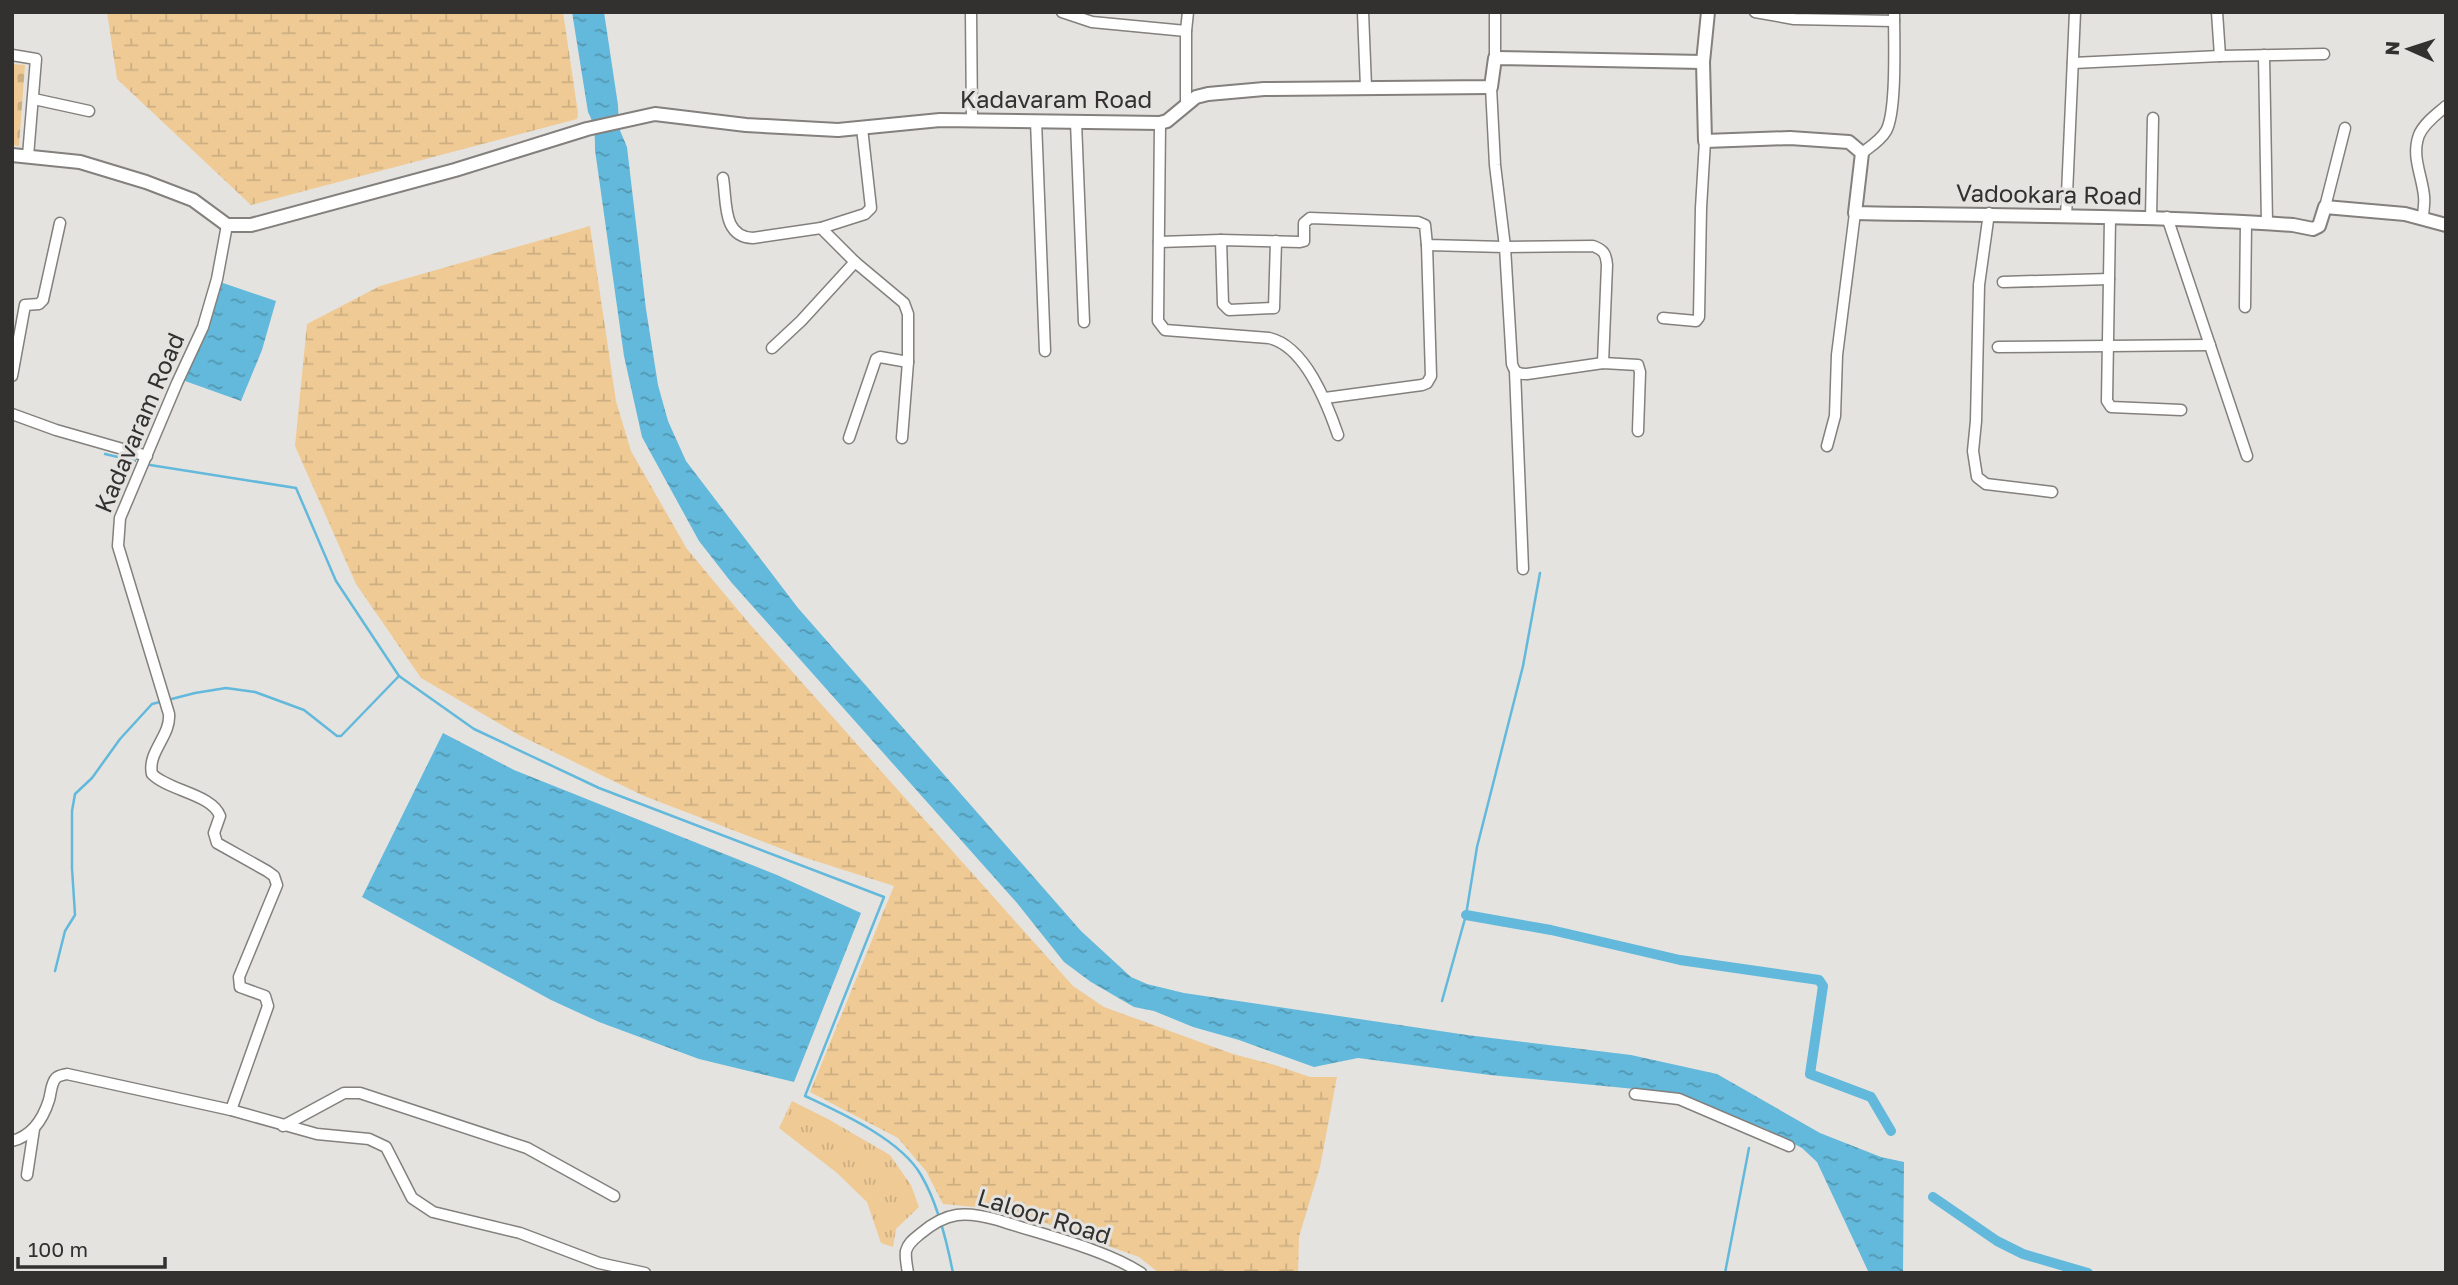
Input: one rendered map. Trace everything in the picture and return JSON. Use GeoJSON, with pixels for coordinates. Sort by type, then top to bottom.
{"type":"FeatureCollection","features":[{"type":"Feature","properties":{"kind":"main road"},"geometry":{"type":"LineString","coordinates":[[1708,12],[1703,62],[1706,141],[1790,138],[1849,142],[1862,153],[1855,213]]}},
{"type":"Feature","properties":{"kind":"main road"},"geometry":{"type":"LineString","coordinates":[[1491,87],[1495,58],[1703,62]]}},
{"type":"Feature","properties":{"kind":"main road","name":"Kadavaram Road"},"geometry":{"type":"LineString","coordinates":[[227,225],[251,225],[455,170],[587,129],[655,114],[746,125],[838,131],[940,120],[1160,123],[1167,121],[1196,97],[1208,94],[1366,87],[1491,87]]}},
{"type":"Feature","properties":{"kind":"main road"},"geometry":{"type":"LineString","coordinates":[[12,155],[80,162],[146,181],[192,200],[227,225]]}},
{"type":"Feature","properties":{"kind":"main road"},"geometry":{"type":"LineString","coordinates":[[2325,207],[2405,214],[2446,225]]}},
{"type":"Feature","properties":{"kind":"main road","name":"Vadookara Road"},"geometry":{"type":"LineString","coordinates":[[1855,213],[2167,217],[2267,223],[2313,229],[2319,226],[2325,207]]}},
{"type":"Feature","properties":{"kind":"street"},"geometry":{"type":"LineString","coordinates":[[971,12],[972,121]]}},
{"type":"Feature","properties":{"kind":"street"},"geometry":{"type":"LineString","coordinates":[[1062,12],[1092,22],[1185,31]]}},
{"type":"Feature","properties":{"kind":"street"},"geometry":{"type":"LineString","coordinates":[[1186,104],[1185,31],[1188,12]]}},
{"type":"Feature","properties":{"kind":"street"},"geometry":{"type":"LineString","coordinates":[[1363,12],[1366,87]]}},
{"type":"Feature","properties":{"kind":"street"},"geometry":{"type":"LineString","coordinates":[[1495,12],[1495,58]]}},
{"type":"Feature","properties":{"kind":"street"},"geometry":{"type":"LineString","coordinates":[[1755,12],[1794,19],[1894,17],[1894,76],[1890,124],[1884,135],[1862,153]]}},
{"type":"Feature","properties":{"kind":"street"},"geometry":{"type":"LineString","coordinates":[[2066,217],[2076,12]]}},
{"type":"Feature","properties":{"kind":"street"},"geometry":{"type":"LineString","coordinates":[[2217,12],[2220,55]]}},
{"type":"Feature","properties":{"kind":"street"},"geometry":{"type":"LineString","coordinates":[[2073,63],[2220,55],[2325,54]]}},
{"type":"Feature","properties":{"kind":"street"},"geometry":{"type":"LineString","coordinates":[[12,55],[36,59],[28,156]]}},
{"type":"Feature","properties":{"kind":"street"},"geometry":{"type":"LineString","coordinates":[[2264,55],[2267,223]]}},
{"type":"Feature","properties":{"kind":"street"},"geometry":{"type":"LineString","coordinates":[[1491,87],[1495,165],[1505,247],[1512,364],[1515,371],[1523,569]]}},
{"type":"Feature","properties":{"kind":"street"},"geometry":{"type":"LineString","coordinates":[[34,99],[89,111]]}},
{"type":"Feature","properties":{"kind":"street"},"geometry":{"type":"LineString","coordinates":[[2423,218],[2424,195],[2418,175],[2416,153],[2420,134],[2446,106]]}},
{"type":"Feature","properties":{"kind":"street"},"geometry":{"type":"LineString","coordinates":[[2151,218],[2153,118]]}},
{"type":"Feature","properties":{"kind":"street"},"geometry":{"type":"LineString","coordinates":[[1036,121],[1045,351]]}},
{"type":"Feature","properties":{"kind":"street"},"geometry":{"type":"LineString","coordinates":[[1076,122],[1084,322]]}},
{"type":"Feature","properties":{"kind":"street"},"geometry":{"type":"LineString","coordinates":[[1160,123],[1158,321],[1166,330],[1282,341],[1293,351],[1325,398],[1338,435]]}},
{"type":"Feature","properties":{"kind":"street"},"geometry":{"type":"LineString","coordinates":[[723,178],[730,225],[734,233],[742,238],[821,228],[865,214],[871,208],[862,128]]}},
{"type":"Feature","properties":{"kind":"street"},"geometry":{"type":"LineString","coordinates":[[2325,207],[2345,128]]}},
{"type":"Feature","properties":{"kind":"street"},"geometry":{"type":"LineString","coordinates":[[1663,318],[1696,321],[1699,317],[1701,208],[1706,141]]}},
{"type":"Feature","properties":{"kind":"street"},"geometry":{"type":"LineString","coordinates":[[1827,446],[1835,416],[1837,355],[1855,213]]}},
{"type":"Feature","properties":{"kind":"street"},"geometry":{"type":"LineString","coordinates":[[1989,213],[1979,285],[1973,450],[1977,477],[1986,484],[2052,492]]}},
{"type":"Feature","properties":{"kind":"street"},"geometry":{"type":"LineString","coordinates":[[2167,217],[2247,456]]}},
{"type":"Feature","properties":{"kind":"street"},"geometry":{"type":"LineString","coordinates":[[1160,242],[1304,241],[1304,223],[1310,218],[1418,222],[1425,225],[1431,376],[1429,380],[1422,385],[1325,398]]}},
{"type":"Feature","properties":{"kind":"street"},"geometry":{"type":"LineString","coordinates":[[2110,218],[2108,405],[2181,410]]}},
{"type":"Feature","properties":{"kind":"street"},"geometry":{"type":"LineString","coordinates":[[12,376],[25,305],[39,304],[43,300],[60,223]]}},
{"type":"Feature","properties":{"kind":"street"},"geometry":{"type":"LineString","coordinates":[[2245,307],[2246,223]]}},
{"type":"Feature","properties":{"kind":"street","name":"Kadavaram Road"},"geometry":{"type":"LineString","coordinates":[[227,225],[217,279],[203,327],[120,518],[118,546],[168,707],[168,727],[152,762],[152,774],[165,784],[216,807],[220,816],[214,833],[217,843],[274,876],[278,885],[239,977],[240,986],[265,996],[268,1006],[231,1111]]}},
{"type":"Feature","properties":{"kind":"street"},"geometry":{"type":"LineString","coordinates":[[821,228],[855,262],[904,303],[908,314],[908,362],[902,438]]}},
{"type":"Feature","properties":{"kind":"street"},"geometry":{"type":"LineString","coordinates":[[1221,240],[1223,304],[1229,310],[1274,308],[1276,241]]}},
{"type":"Feature","properties":{"kind":"street"},"geometry":{"type":"LineString","coordinates":[[1427,245],[1594,246],[1601,249],[1606,256],[1607,265],[1603,363]]}},
{"type":"Feature","properties":{"kind":"street"},"geometry":{"type":"LineString","coordinates":[[772,348],[801,321],[855,262]]}},
{"type":"Feature","properties":{"kind":"street"},"geometry":{"type":"LineString","coordinates":[[2003,282],[2109,279]]}},
{"type":"Feature","properties":{"kind":"street"},"geometry":{"type":"LineString","coordinates":[[1998,347],[2210,345]]}},
{"type":"Feature","properties":{"kind":"street"},"geometry":{"type":"LineString","coordinates":[[849,438],[876,359],[880,357],[908,362]]}},
{"type":"Feature","properties":{"kind":"street"},"geometry":{"type":"LineString","coordinates":[[1515,371],[1518,374],[1527,374],[1603,363],[1634,364],[1639,368],[1638,431]]}},
{"type":"Feature","properties":{"kind":"street"},"geometry":{"type":"LineString","coordinates":[[12,414],[56,430],[147,456]]}},
{"type":"Feature","properties":{"kind":"street"},"geometry":{"type":"LineString","coordinates":[[12,1141],[26,1137],[34,1128],[49,1101],[54,1080],[67,1074],[231,1111],[317,1134],[369,1139],[386,1147],[412,1198],[433,1212],[520,1233],[599,1263],[645,1273]]}},
{"type":"Feature","properties":{"kind":"street"},"geometry":{"type":"LineString","coordinates":[[283,1126],[344,1093],[360,1094],[527,1148],[614,1196]]}},
{"type":"Feature","properties":{"kind":"street"},"geometry":{"type":"LineString","coordinates":[[1635,1094],[1679,1099],[1789,1146]]}},
{"type":"Feature","properties":{"kind":"street"},"geometry":{"type":"LineString","coordinates":[[27,1175],[34,1128]]}},
{"type":"Feature","properties":{"kind":"street","name":"Laloor Road"},"geometry":{"type":"LineString","coordinates":[[908,1273],[906,1255],[909,1243],[934,1222],[946,1216],[960,1214],[980,1215],[998,1220],[1103,1255],[1141,1273]]}},
{"type":"Feature","properties":{"kind":"green space"},"geometry":{"type":"Polygon","coordinates":[[[107,12],[563,12],[577,119],[251,205],[117,79],[107,12]]]}},
{"type":"Feature","properties":{"kind":"green space"},"geometry":{"type":"Polygon","coordinates":[[[12,64],[25,65],[19,146],[12,145],[12,64]]]}},
{"type":"Feature","properties":{"kind":"green space"},"geometry":{"type":"Polygon","coordinates":[[[590,226],[616,401],[631,451],[687,549],[747,621],[1073,986],[1104,1007],[1233,1054],[1310,1077],[1337,1077],[1320,1167],[1299,1237],[1298,1273],[1159,1273],[1139,1257],[1008,1210],[943,1204],[926,1171],[898,1138],[810,1092],[894,886],[803,857],[644,796],[519,735],[421,678],[356,584],[295,446],[307,324],[380,286],[590,226]]]}},
{"type":"Feature","properties":{"kind":"green space"},"geometry":{"type":"Polygon","coordinates":[[[792,1101],[890,1155],[911,1185],[919,1207],[896,1229],[893,1247],[881,1243],[867,1202],[837,1173],[779,1128],[792,1101]]]}},
{"type":"Feature","properties":{"kind":"water"},"geometry":{"type":"Polygon","coordinates":[[[572,12],[604,12],[619,128],[627,147],[658,385],[668,421],[686,461],[798,608],[1081,931],[1131,977],[1184,993],[1467,1035],[1631,1055],[1717,1074],[1820,1133],[1881,1157],[1904,1162],[1903,1273],[1869,1273],[1817,1162],[1802,1148],[1766,1129],[1676,1093],[1490,1075],[1358,1058],[1314,1067],[1193,1027],[1154,1011],[1134,1007],[1091,982],[1064,962],[1017,903],[731,582],[699,541],[642,437],[624,356],[594,131],[588,112],[572,12]]]}},
{"type":"Feature","properties":{"kind":"water"},"geometry":{"type":"Polygon","coordinates":[[[220,282],[276,301],[262,350],[241,401],[185,381],[220,282]]]}},
{"type":"Feature","properties":{"kind":"water"},"geometry":{"type":"Polygon","coordinates":[[[443,733],[514,770],[777,875],[861,913],[794,1082],[699,1059],[599,1022],[551,1000],[362,897],[443,733]]]}},
{"type":"Feature","properties":{"kind":"waterway"},"geometry":{"type":"LineString","coordinates":[[105,454],[135,461]]}},
{"type":"Feature","properties":{"kind":"waterway"},"geometry":{"type":"LineString","coordinates":[[150,465],[296,488],[336,581],[399,676],[474,729],[599,788],[884,897],[805,1096],[869,1128],[911,1162],[927,1186],[937,1210],[953,1273]]}},
{"type":"Feature","properties":{"kind":"waterway"},"geometry":{"type":"LineString","coordinates":[[1442,1001],[1466,915],[1477,847],[1523,666],[1540,573]]}},
{"type":"Feature","properties":{"kind":"waterway"},"geometry":{"type":"LineString","coordinates":[[55,971],[65,931],[75,915],[72,868],[72,811],[75,794],[92,778],[120,739],[152,704],[226,688],[255,692],[304,710],[337,736],[341,736],[399,676]]}},
{"type":"Feature","properties":{"kind":"waterway"},"geometry":{"type":"LineString","coordinates":[[1466,915],[1551,930],[1680,960],[1819,980],[1823,986],[1810,1074],[1871,1097],[1891,1131]]}},
{"type":"Feature","properties":{"kind":"waterway"},"geometry":{"type":"LineString","coordinates":[[1725,1273],[1749,1148]]}},
{"type":"Feature","properties":{"kind":"waterway"},"geometry":{"type":"LineString","coordinates":[[1933,1197],[1997,1241],[2023,1254],[2088,1273]]}}]}
